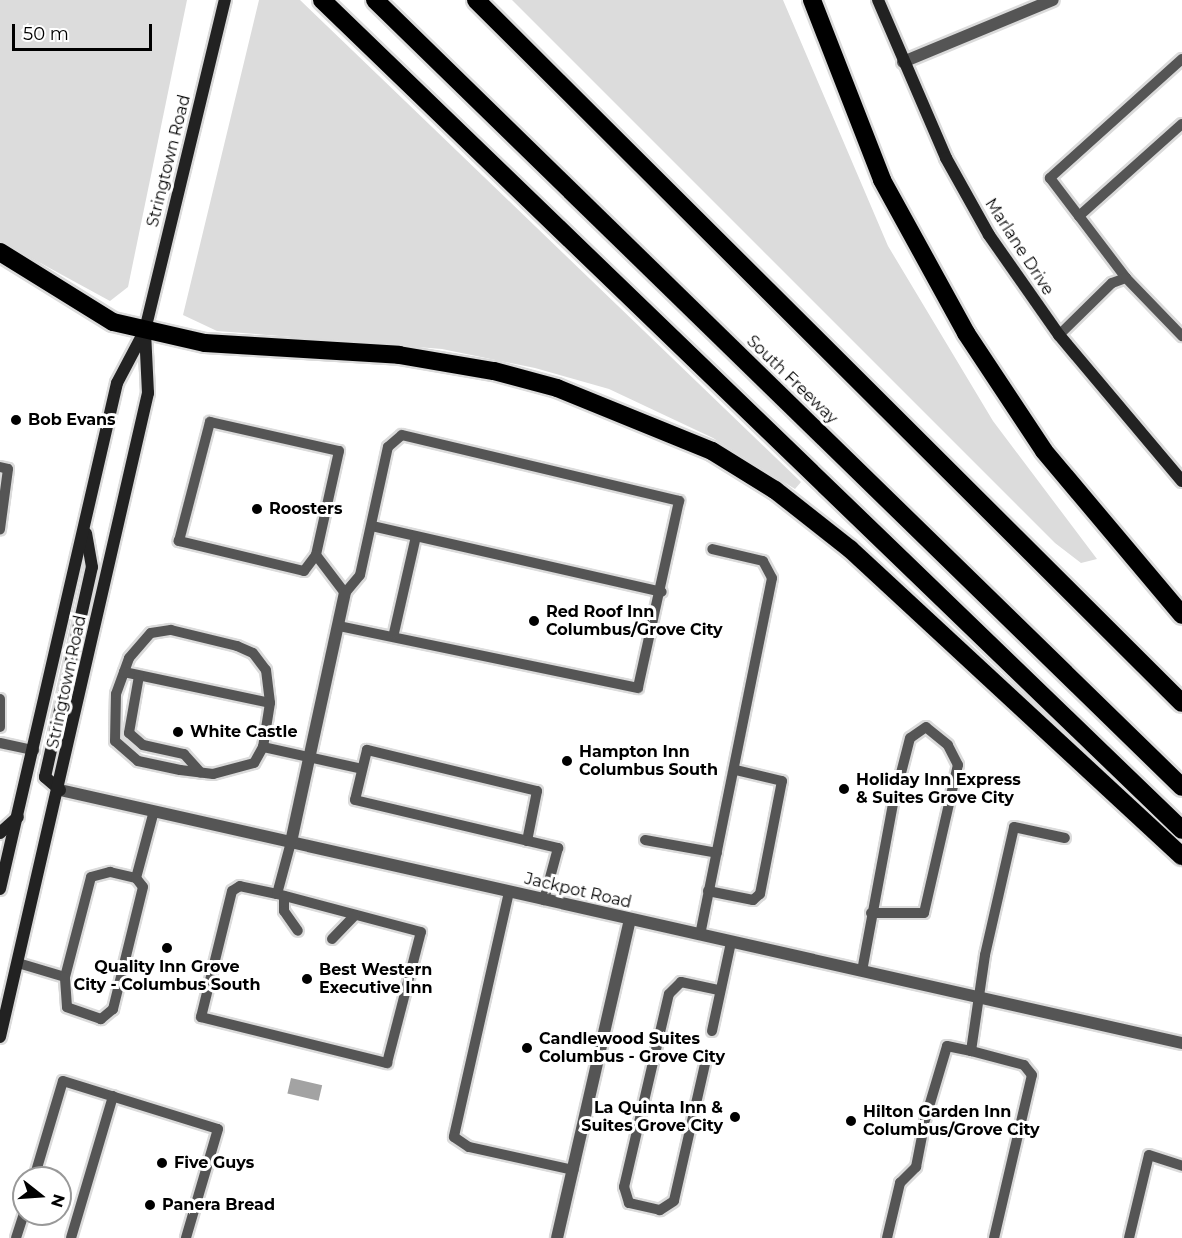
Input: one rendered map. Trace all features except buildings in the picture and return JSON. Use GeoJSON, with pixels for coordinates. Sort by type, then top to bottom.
{"type":"FeatureCollection","features":[{"type":"Feature","properties":{"kind":"highway"},"geometry":{"type":"LineString","coordinates":[[322,0],[1182,830]]}},
{"type":"Feature","properties":{"kind":"highway","name":"South Freeway"},"geometry":{"type":"LineString","coordinates":[[375,0],[1182,787]]}},
{"type":"Feature","properties":{"kind":"highway"},"geometry":{"type":"LineString","coordinates":[[476,0],[1182,703]]}},
{"type":"Feature","properties":{"kind":"highway"},"geometry":{"type":"LineString","coordinates":[[812,0],[882,180],[966,333],[1044,451],[1182,615]]}},
{"type":"Feature","properties":{"kind":"highway"},"geometry":{"type":"LineString","coordinates":[[0,252],[83,306],[145,330],[205,343],[399,355],[494,371],[568,392],[712,451],[775,490],[850,549],[1182,856]]}},
{"type":"Feature","properties":{"kind":"main road","name":"Stringtown Road"},"geometry":{"type":"LineString","coordinates":[[0,889],[34,750],[117,383],[145,330],[225,0]]}},
{"type":"Feature","properties":{"kind":"main road","name":"Marlane Drive"},"geometry":{"type":"LineString","coordinates":[[878,0],[903,62],[989,235],[1059,335],[1182,481]]}},
{"type":"Feature","properties":{"kind":"main road","name":"Stringtown Road"},"geometry":{"type":"LineString","coordinates":[[0,1037],[60,790],[148,393],[145,330]]}},
{"type":"Feature","properties":{"kind":"main road"},"geometry":{"type":"LineString","coordinates":[[60,790],[45,777],[92,567],[85,529]]}},
{"type":"Feature","properties":{"kind":"main road"},"geometry":{"type":"LineString","coordinates":[[0,832],[18,817]]}},
{"type":"Feature","properties":{"kind":"street"},"geometry":{"type":"LineString","coordinates":[[903,62],[1053,0]]}},
{"type":"Feature","properties":{"kind":"street"},"geometry":{"type":"LineString","coordinates":[[291,842],[345,593]]}},
{"type":"Feature","properties":{"kind":"street","name":"Jackpot Road"},"geometry":{"type":"LineString","coordinates":[[60,790],[1182,1043]]}},
{"type":"Feature","properties":{"kind":"street"},"geometry":{"type":"LineString","coordinates":[[556,1238],[630,919]]}},
{"type":"Feature","properties":{"kind":"lane"},"geometry":{"type":"LineString","coordinates":[[1182,59],[1050,178],[1126,278],[1182,336]]}},
{"type":"Feature","properties":{"kind":"lane"},"geometry":{"type":"LineString","coordinates":[[1079,216],[1182,124]]}},
{"type":"Feature","properties":{"kind":"lane"},"geometry":{"type":"LineString","coordinates":[[1059,335],[1112,283],[1126,278]]}},
{"type":"Feature","properties":{"kind":"lane"},"geometry":{"type":"LineString","coordinates":[[316,555],[304,571],[179,541],[210,422],[339,451],[316,555],[345,593],[360,575],[388,447],[402,435],[679,501],[660,573],[662,592],[638,688],[394,633],[338,626]]}},
{"type":"Feature","properties":{"kind":"lane"},"geometry":{"type":"LineString","coordinates":[[0,467],[8,469],[0,529]]}},
{"type":"Feature","properties":{"kind":"lane"},"geometry":{"type":"LineString","coordinates":[[372,526],[662,592]]}},
{"type":"Feature","properties":{"kind":"lane"},"geometry":{"type":"LineString","coordinates":[[394,633],[416,536]]}},
{"type":"Feature","properties":{"kind":"lane"},"geometry":{"type":"LineString","coordinates":[[700,935],[736,770],[748,677],[772,578],[763,561],[712,549]]}},
{"type":"Feature","properties":{"kind":"lane"},"geometry":{"type":"LineString","coordinates":[[171,630],[207,636],[253,653],[266,670],[270,703],[263,747],[254,763],[237,770],[201,773],[138,761],[115,741],[116,694],[124,672],[152,633],[171,630]]}},
{"type":"Feature","properties":{"kind":"lane"},"geometry":{"type":"LineString","coordinates":[[124,672],[270,703]]}},
{"type":"Feature","properties":{"kind":"lane"},"geometry":{"type":"LineString","coordinates":[[139,676],[129,733],[143,746],[184,754],[201,773]]}},
{"type":"Feature","properties":{"kind":"lane"},"geometry":{"type":"LineString","coordinates":[[0,699],[0,727]]}},
{"type":"Feature","properties":{"kind":"lane"},"geometry":{"type":"LineString","coordinates":[[871,913],[924,913],[958,765],[948,745],[926,727],[910,738],[900,777]]}},
{"type":"Feature","properties":{"kind":"lane"},"geometry":{"type":"LineString","coordinates":[[0,742],[34,750]]}},
{"type":"Feature","properties":{"kind":"lane"},"geometry":{"type":"LineString","coordinates":[[263,747],[363,769]]}},
{"type":"Feature","properties":{"kind":"lane"},"geometry":{"type":"LineString","coordinates":[[527,841],[537,791],[367,750],[355,800],[527,841],[558,848],[544,900]]}},
{"type":"Feature","properties":{"kind":"lane"},"geometry":{"type":"LineString","coordinates":[[708,891],[753,900],[760,894],[782,781],[736,770]]}},
{"type":"Feature","properties":{"kind":"lane"},"geometry":{"type":"LineString","coordinates":[[862,971],[893,804]]}},
{"type":"Feature","properties":{"kind":"lane"},"geometry":{"type":"LineString","coordinates":[[136,878],[154,811]]}},
{"type":"Feature","properties":{"kind":"lane"},"geometry":{"type":"LineString","coordinates":[[970,1051],[982,998],[985,955],[1014,827],[1065,838]]}},
{"type":"Feature","properties":{"kind":"lane"},"geometry":{"type":"LineString","coordinates":[[645,840],[717,853]]}},
{"type":"Feature","properties":{"kind":"lane"},"geometry":{"type":"LineString","coordinates":[[291,842],[280,895],[284,911],[298,931]]}},
{"type":"Feature","properties":{"kind":"lane"},"geometry":{"type":"LineString","coordinates":[[110,872],[136,878],[144,887],[113,1009],[101,1018],[67,1007],[64,977],[91,877],[110,872]]}},
{"type":"Feature","properties":{"kind":"lane"},"geometry":{"type":"LineString","coordinates":[[240,886],[355,915],[422,932],[387,1063],[201,1017],[232,891],[240,886]]}},
{"type":"Feature","properties":{"kind":"lane"},"geometry":{"type":"LineString","coordinates":[[509,892],[454,1137],[469,1147],[573,1170]]}},
{"type":"Feature","properties":{"kind":"lane"},"geometry":{"type":"LineString","coordinates":[[332,939],[355,915]]}},
{"type":"Feature","properties":{"kind":"lane"},"geometry":{"type":"LineString","coordinates":[[712,1031],[731,942]]}},
{"type":"Feature","properties":{"kind":"lane"},"geometry":{"type":"LineString","coordinates":[[18,963],[64,977]]}},
{"type":"Feature","properties":{"kind":"lane"},"geometry":{"type":"LineString","coordinates":[[705,1064],[674,1201],[660,1210],[629,1203],[624,1187],[669,994],[681,982],[720,990]]}},
{"type":"Feature","properties":{"kind":"lane"},"geometry":{"type":"LineString","coordinates":[[925,1120],[947,1046],[1024,1065],[1032,1075],[994,1238]]}},
{"type":"Feature","properties":{"kind":"lane"},"geometry":{"type":"LineString","coordinates":[[38,1166],[63,1081],[218,1129],[186,1238]]}},
{"type":"Feature","properties":{"kind":"lane"},"geometry":{"type":"LineString","coordinates":[[71,1238],[113,1096]]}},
{"type":"Feature","properties":{"kind":"lane"},"geometry":{"type":"LineString","coordinates":[[887,1238],[900,1183],[916,1167],[922,1136]]}},
{"type":"Feature","properties":{"kind":"lane"},"geometry":{"type":"LineString","coordinates":[[1129,1238],[1149,1155],[1182,1166]]}},
{"type":"Feature","properties":{"kind":"shaded area"},"geometry":{"type":"Polygon","coordinates":[[[0,0],[187,0],[128,287],[110,301],[0,241],[0,0]]]}},
{"type":"Feature","properties":{"kind":"shaded area"},"geometry":{"type":"Polygon","coordinates":[[[259,0],[300,0],[801,482],[795,489],[713,438],[609,389],[535,368],[442,349],[217,331],[183,315],[259,0]]]}},
{"type":"Feature","properties":{"kind":"shaded area"},"geometry":{"type":"Polygon","coordinates":[[[512,0],[783,0],[888,246],[993,421],[1097,559],[1081,563],[1055,543],[512,0]]]}},
{"type":"Feature","properties":{"kind":"shaded area"},"geometry":{"type":"Polygon","coordinates":[[[291,1078],[322,1085],[319,1101],[287,1094],[291,1078]]]}},
{"type":"Feature","properties":{"kind":"place","name":"Bob Evans"},"geometry":{"type":"Point","coordinates":[16,420]}},
{"type":"Feature","properties":{"kind":"place","name":"Roosters"},"geometry":{"type":"Point","coordinates":[257,509]}},
{"type":"Feature","properties":{"kind":"place","name":"Red Roof Inn Columbus/Grove City"},"geometry":{"type":"Point","coordinates":[534,621]}},
{"type":"Feature","properties":{"kind":"place","name":"White Castle"},"geometry":{"type":"Point","coordinates":[178,732]}},
{"type":"Feature","properties":{"kind":"place","name":"Hampton Inn Columbus South"},"geometry":{"type":"Point","coordinates":[567,761]}},
{"type":"Feature","properties":{"kind":"place","name":"Holiday Inn Express & Suites Grove City"},"geometry":{"type":"Point","coordinates":[844,789]}},
{"type":"Feature","properties":{"kind":"place","name":"Quality Inn Grove City - Columbus South"},"geometry":{"type":"Point","coordinates":[167,948]}},
{"type":"Feature","properties":{"kind":"place","name":"Best Western Executive Inn"},"geometry":{"type":"Point","coordinates":[307,979]}},
{"type":"Feature","properties":{"kind":"place","name":"Candlewood Suites Columbus - Grove City"},"geometry":{"type":"Point","coordinates":[527,1048]}},
{"type":"Feature","properties":{"kind":"place","name":"La Quinta Inn & Suites Grove City"},"geometry":{"type":"Point","coordinates":[735,1117]}},
{"type":"Feature","properties":{"kind":"place","name":"Hilton Garden Inn Columbus/Grove City"},"geometry":{"type":"Point","coordinates":[851,1121]}},
{"type":"Feature","properties":{"kind":"place","name":"Five Guys"},"geometry":{"type":"Point","coordinates":[162,1163]}},
{"type":"Feature","properties":{"kind":"place","name":"Panera Bread"},"geometry":{"type":"Point","coordinates":[150,1205]}}]}
